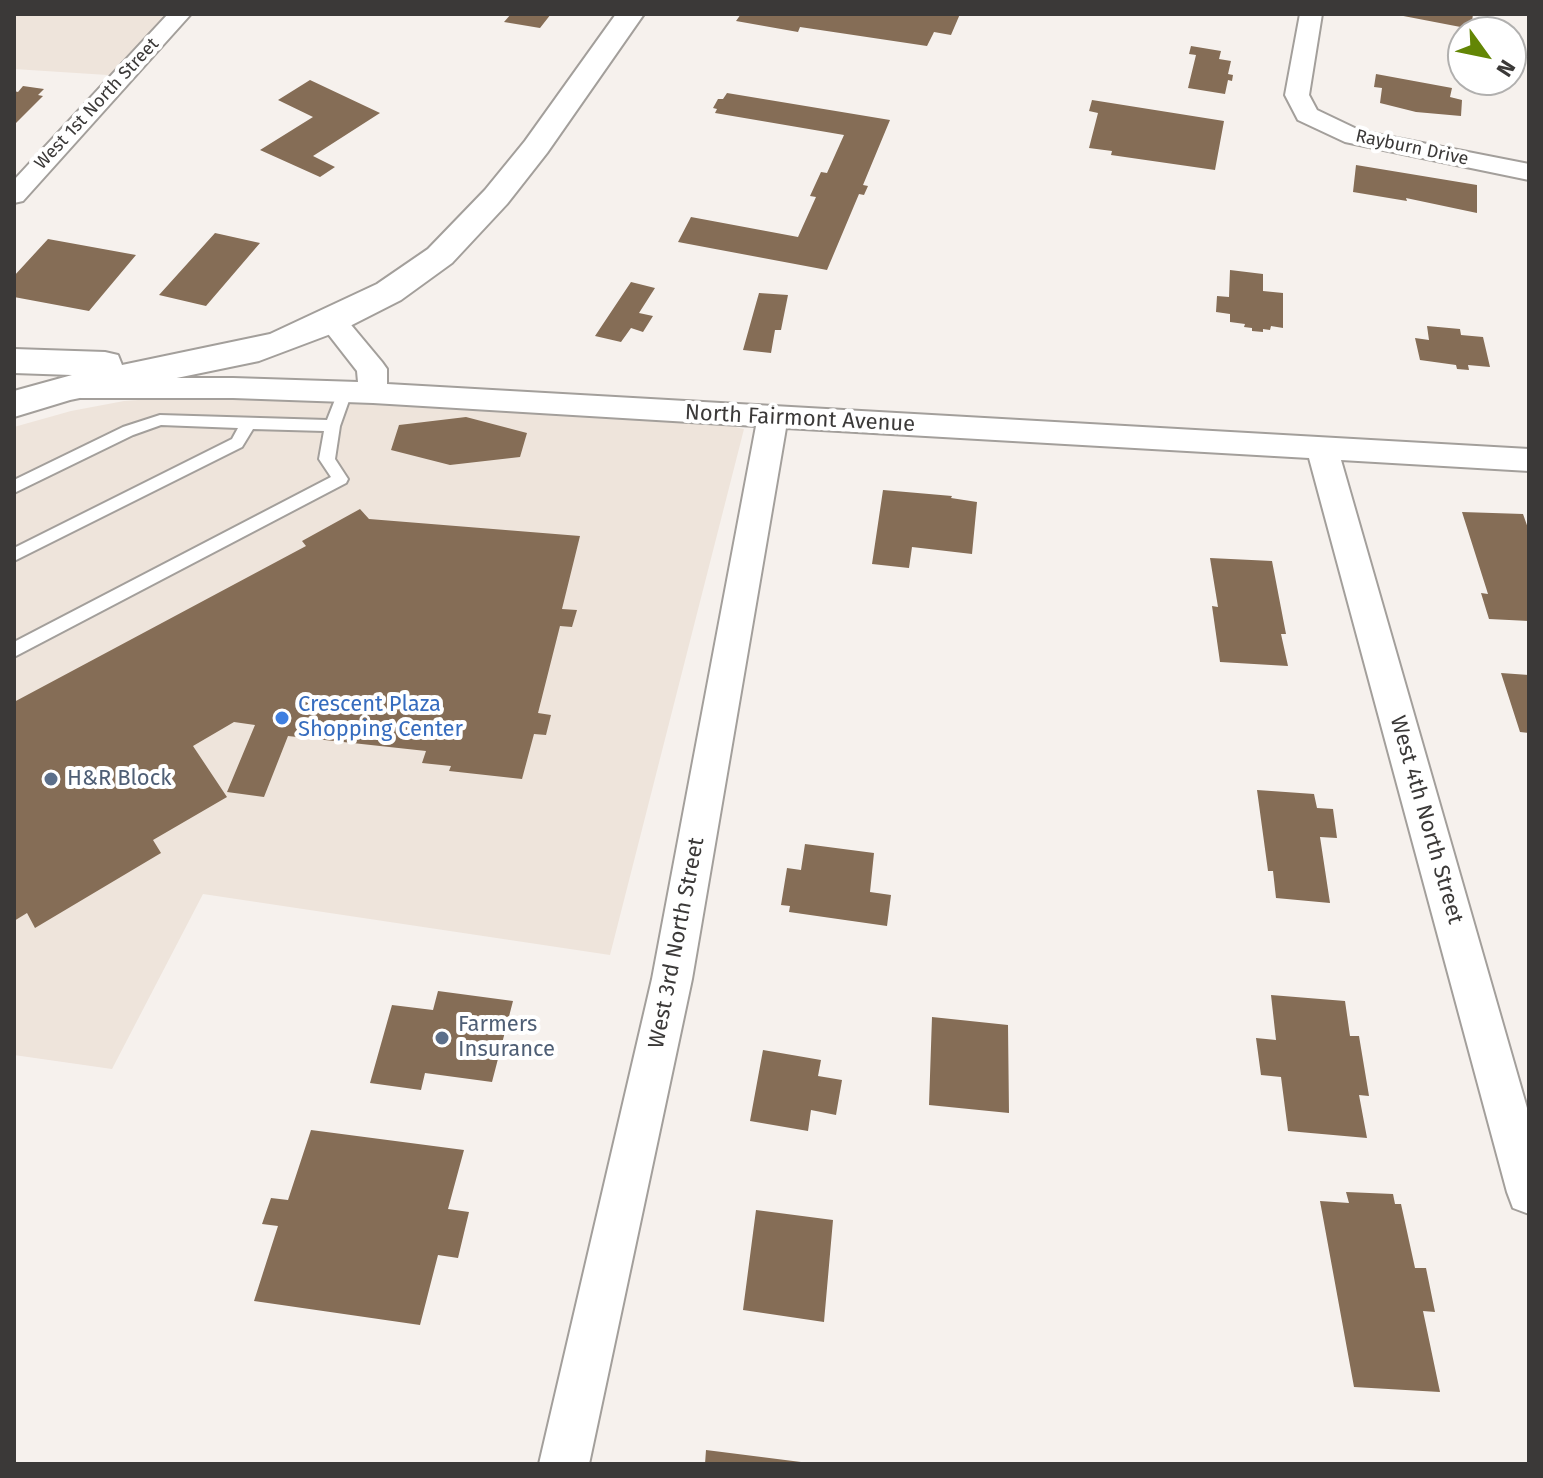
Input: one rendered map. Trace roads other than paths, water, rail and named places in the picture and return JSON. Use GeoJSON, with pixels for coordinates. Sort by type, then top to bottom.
{"type":"FeatureCollection","features":[{"type":"Feature","properties":{"kind":"main road"},"geometry":{"type":"LineString","coordinates":[[14,404],[70,388],[247,353],[332,321],[389,292],[440,256],[496,197],[536,147],[630,14]]}},
{"type":"Feature","properties":{"kind":"main road"},"geometry":{"type":"LineString","coordinates":[[14,361],[176,367]]}},
{"type":"Feature","properties":{"kind":"street","name":"West 1st North Street"},"geometry":{"type":"LineString","coordinates":[[14,195],[180,14]]}},
{"type":"Feature","properties":{"kind":"street","name":"Rayburn Drive"},"geometry":{"type":"LineString","coordinates":[[1311,14],[1297,95],[1307,115],[1354,137],[1529,172]]}},
{"type":"Feature","properties":{"kind":"street"},"geometry":{"type":"LineString","coordinates":[[332,321],[372,369],[359,393]]}},
{"type":"Feature","properties":{"kind":"street","name":"North Fairmont Avenue"},"geometry":{"type":"LineString","coordinates":[[70,388],[233,388],[359,393],[1529,460]]}},
{"type":"Feature","properties":{"kind":"street","name":"West 3rd North Street"},"geometry":{"type":"LineString","coordinates":[[564,1464],[672,979],[773,418]]}},
{"type":"Feature","properties":{"kind":"street","name":"West 4th North Street"},"geometry":{"type":"LineString","coordinates":[[1322,448],[1529,1192]]}},
{"type":"Feature","properties":{"kind":"lane"},"geometry":{"type":"LineString","coordinates":[[14,650],[340,479],[327,459],[332,426],[359,393]]}},
{"type":"Feature","properties":{"kind":"lane"},"geometry":{"type":"LineString","coordinates":[[14,487],[128,431],[160,420],[332,426]]}},
{"type":"Feature","properties":{"kind":"lane"},"geometry":{"type":"LineString","coordinates":[[14,555],[237,443],[249,423]]}},
{"type":"Feature","properties":{"kind":"place","name":"Crescent Plaza Shopping Center"},"geometry":{"type":"Point","coordinates":[282,718]}},
{"type":"Feature","properties":{"kind":"place","name":"H&R Block"},"geometry":{"type":"Point","coordinates":[51,779]}},
{"type":"Feature","properties":{"kind":"place","name":"Farmers Insurance"},"geometry":{"type":"Point","coordinates":[442,1038]}}]}
